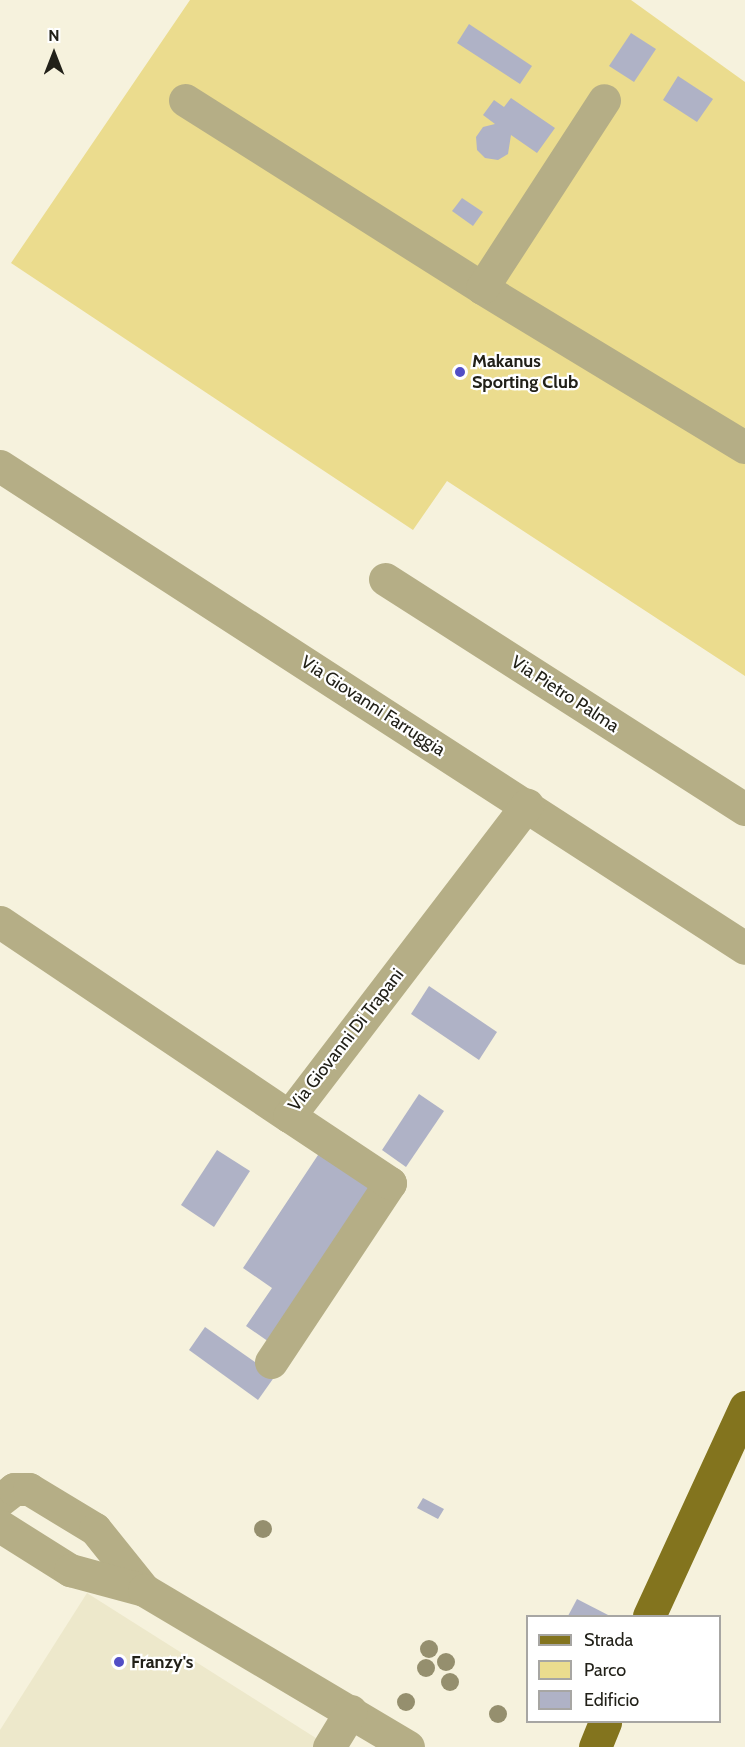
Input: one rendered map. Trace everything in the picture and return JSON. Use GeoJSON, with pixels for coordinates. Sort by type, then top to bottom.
{"type":"FeatureCollection","features":[{"type":"Feature","properties":{"kind":"main road"},"geometry":{"type":"LineString","coordinates":[[650,1615],[745,1407]]}},
{"type":"Feature","properties":{"kind":"main road"},"geometry":{"type":"LineString","coordinates":[[595,1747],[605,1723]]}},
{"type":"Feature","properties":{"kind":"street"},"geometry":{"type":"LineString","coordinates":[[185,99],[482,288],[745,447]]}},
{"type":"Feature","properties":{"kind":"street"},"geometry":{"type":"LineString","coordinates":[[482,288],[604,100]]}},
{"type":"Feature","properties":{"kind":"street","name":"Via Giovanni Farruggia"},"geometry":{"type":"LineString","coordinates":[[0,466],[745,948]]}},
{"type":"Feature","properties":{"kind":"street","name":"Via Pietro Palma"},"geometry":{"type":"LineString","coordinates":[[385,579],[745,809]]}},
{"type":"Feature","properties":{"kind":"street","name":"Via Giovanni Di Trapani"},"geometry":{"type":"LineString","coordinates":[[0,922],[289,1116],[527,805]]}},
{"type":"Feature","properties":{"kind":"street"},"geometry":{"type":"LineString","coordinates":[[271,1362],[390,1183],[289,1116]]}},
{"type":"Feature","properties":{"kind":"street"},"geometry":{"type":"LineString","coordinates":[[0,1500],[14,1489],[29,1489],[95,1529],[144,1590]]}},
{"type":"Feature","properties":{"kind":"street"},"geometry":{"type":"LineString","coordinates":[[0,1526],[70,1570],[144,1590],[351,1711],[408,1747]]}},
{"type":"Feature","properties":{"kind":"street"},"geometry":{"type":"LineString","coordinates":[[70,1570],[95,1529]]}},
{"type":"Feature","properties":{"kind":"street"},"geometry":{"type":"LineString","coordinates":[[329,1747],[351,1711]]}},
{"type":"Feature","properties":{"kind":"shaded area","name":"Franzy's"},"geometry":{"type":"Polygon","coordinates":[[[87,1593],[330,1747],[0,1747],[0,1730],[87,1593]]]}},
{"type":"Feature","properties":{"kind":"green space","name":"Makanus Sporting Club"},"geometry":{"type":"Polygon","coordinates":[[[190,0],[631,0],[745,82],[745,676],[447,481],[413,530],[11,263],[190,0]]]}},
{"type":"Feature","properties":{"kind":"building"},"geometry":{"type":"Polygon","coordinates":[[[469,24],[532,66],[520,84],[457,43],[469,24]]]}},
{"type":"Feature","properties":{"kind":"building"},"geometry":{"type":"Polygon","coordinates":[[[631,33],[656,49],[634,82],[609,66],[631,33]]]}},
{"type":"Feature","properties":{"kind":"building"},"geometry":{"type":"Polygon","coordinates":[[[678,76],[713,99],[697,122],[663,100],[678,76]]]}},
{"type":"Feature","properties":{"kind":"building"},"geometry":{"type":"Polygon","coordinates":[[[511,98],[555,128],[537,153],[511,135],[508,154],[498,160],[485,158],[477,150],[476,137],[483,127],[495,124],[483,115],[494,100],[504,107],[511,98]]]}},
{"type":"Feature","properties":{"kind":"building"},"geometry":{"type":"Polygon","coordinates":[[[462,198],[483,212],[473,226],[452,211],[462,198]]]}},
{"type":"Feature","properties":{"kind":"building"},"geometry":{"type":"Polygon","coordinates":[[[429,986],[497,1032],[479,1060],[411,1014],[429,986]]]}},
{"type":"Feature","properties":{"kind":"building"},"geometry":{"type":"Polygon","coordinates":[[[419,1094],[444,1111],[406,1167],[382,1150],[419,1094]]]}},
{"type":"Feature","properties":{"kind":"building"},"geometry":{"type":"Polygon","coordinates":[[[217,1150],[250,1171],[214,1227],[181,1205],[217,1150]]]}},
{"type":"Feature","properties":{"kind":"building"},"geometry":{"type":"Polygon","coordinates":[[[320,1152],[375,1189],[272,1344],[246,1326],[272,1288],[243,1268],[320,1152]]]}},
{"type":"Feature","properties":{"kind":"building"},"geometry":{"type":"Polygon","coordinates":[[[205,1327],[275,1376],[258,1400],[189,1350],[205,1327]]]}},
{"type":"Feature","properties":{"kind":"building"},"geometry":{"type":"Polygon","coordinates":[[[423,1498],[444,1509],[438,1519],[417,1508],[423,1498]]]}},
{"type":"Feature","properties":{"kind":"building"},"geometry":{"type":"Polygon","coordinates":[[[577,1599],[608,1615],[569,1615],[577,1599]]]}},
{"type":"Feature","properties":{"kind":"place","name":"Makanus Sporting Club"},"geometry":{"type":"Point","coordinates":[460,372]}},
{"type":"Feature","properties":{"kind":"place","name":"Franzy's"},"geometry":{"type":"Point","coordinates":[119,1662]}}]}
